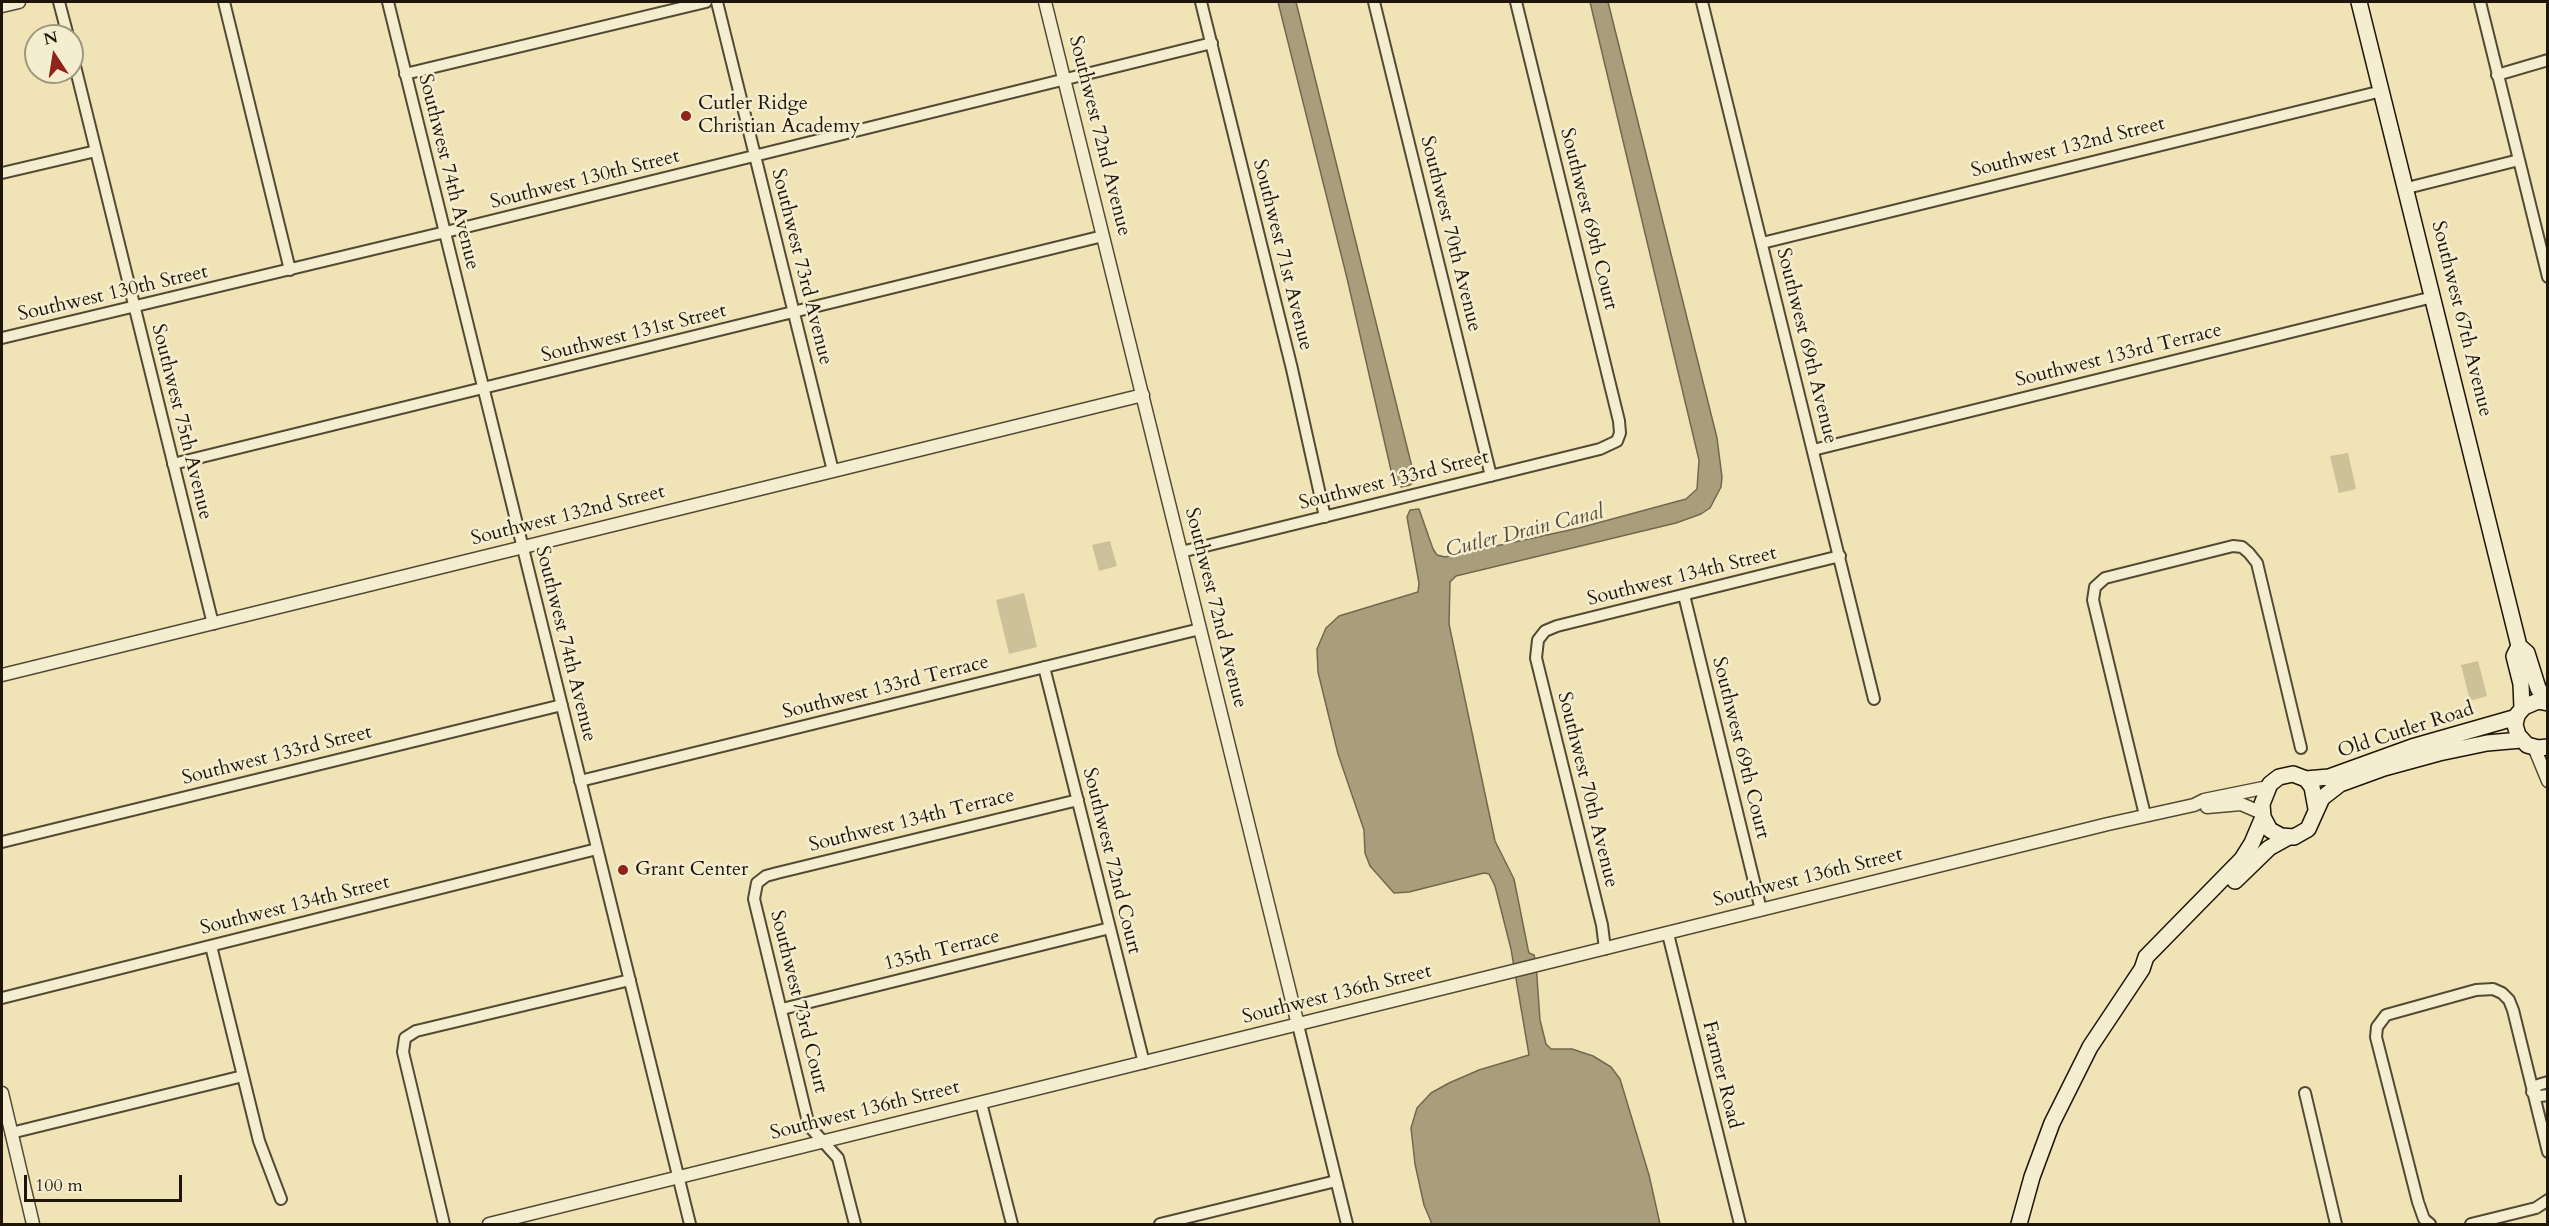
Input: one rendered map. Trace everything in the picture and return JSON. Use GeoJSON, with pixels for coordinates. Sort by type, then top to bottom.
{"type":"FeatureCollection","features":[{"type":"Feature","properties":{"kind":"main road","name":"Southwest 67th Avenue"},"geometry":{"type":"LineString","coordinates":[[2359,2],[2519,646],[2526,653],[2538,688],[2547,702]]}},
{"type":"Feature","properties":{"kind":"main road","name":"Southwest 67th Avenue"},"geometry":{"type":"LineString","coordinates":[[2519,646],[2514,656],[2521,684],[2519,712]]}},
{"type":"Feature","properties":{"kind":"main road","name":"Old Cutler Road"},"geometry":{"type":"LineString","coordinates":[[2268,787],[2279,777],[2288,774],[2299,775],[2307,779],[2328,777],[2519,712],[2532,703],[2547,702]]}},
{"type":"Feature","properties":{"kind":"main road"},"geometry":{"type":"LineString","coordinates":[[2519,712],[2516,731],[2534,745]]}},
{"type":"Feature","properties":{"kind":"main road","name":"Old Cutler Road"},"geometry":{"type":"LineString","coordinates":[[2142,969],[2153,963],[2263,853],[2308,828],[2322,798],[2334,788],[2384,768],[2459,748],[2534,745]]}},
{"type":"Feature","properties":{"kind":"main road"},"geometry":{"type":"LineString","coordinates":[[2307,779],[2314,796],[2316,809]]}},
{"type":"Feature","properties":{"kind":"main road"},"geometry":{"type":"LineString","coordinates":[[2019,1224],[2038,1161],[2067,1091],[2102,1028],[2142,969],[2146,957],[2242,860],[2252,843],[2262,815],[2262,804],[2268,787]]}},
{"type":"Feature","properties":{"kind":"main road"},"geometry":{"type":"LineString","coordinates":[[2262,815],[2275,834],[2287,838]]}},
{"type":"Feature","properties":{"kind":"street"},"geometry":{"type":"LineString","coordinates":[[2,6],[20,2]]}},
{"type":"Feature","properties":{"kind":"street"},"geometry":{"type":"LineString","coordinates":[[59,2],[65,24]]}},
{"type":"Feature","properties":{"kind":"street"},"geometry":{"type":"LineString","coordinates":[[224,2],[290,270]]}},
{"type":"Feature","properties":{"kind":"street","name":"Southwest 74th Avenue"},"geometry":{"type":"LineString","coordinates":[[388,2],[690,1224]]}},
{"type":"Feature","properties":{"kind":"street"},"geometry":{"type":"LineString","coordinates":[[405,74],[706,2]]}},
{"type":"Feature","properties":{"kind":"street","name":"Southwest 73rd Avenue"},"geometry":{"type":"LineString","coordinates":[[717,2],[832,471]]}},
{"type":"Feature","properties":{"kind":"street","name":"Southwest 72nd Avenue"},"geometry":{"type":"LineString","coordinates":[[1045,2],[1347,1224]]}},
{"type":"Feature","properties":{"kind":"street","name":"Southwest 71st Avenue"},"geometry":{"type":"LineString","coordinates":[[1202,2],[1292,369],[1325,517]]}},
{"type":"Feature","properties":{"kind":"street","name":"Southwest 70th Avenue"},"geometry":{"type":"LineString","coordinates":[[1374,2],[1491,476]]}},
{"type":"Feature","properties":{"kind":"street","name":"Southwest 69th Court"},"geometry":{"type":"LineString","coordinates":[[1516,2],[1619,421],[1620,433],[1614,444]]}},
{"type":"Feature","properties":{"kind":"street","name":"Southwest 69th Avenue"},"geometry":{"type":"LineString","coordinates":[[1702,2],[1874,699]]}},
{"type":"Feature","properties":{"kind":"street"},"geometry":{"type":"LineString","coordinates":[[2480,2],[2519,160],[2542,236],[2547,277]]}},
{"type":"Feature","properties":{"kind":"street","name":"Southwest 130th Street"},"geometry":{"type":"LineString","coordinates":[[2,338],[135,308],[1212,43]]}},
{"type":"Feature","properties":{"kind":"street"},"geometry":{"type":"LineString","coordinates":[[2498,75],[2547,60]]}},
{"type":"Feature","properties":{"kind":"street","name":"Southwest 75th Avenue"},"geometry":{"type":"LineString","coordinates":[[79,84],[213,624]]}},
{"type":"Feature","properties":{"kind":"street","name":"Southwest 132nd Street"},"geometry":{"type":"LineString","coordinates":[[1762,243],[2382,91]]}},
{"type":"Feature","properties":{"kind":"street"},"geometry":{"type":"LineString","coordinates":[[2,174],[96,151]]}},
{"type":"Feature","properties":{"kind":"street"},"geometry":{"type":"LineString","coordinates":[[2407,188],[2519,160]]}},
{"type":"Feature","properties":{"kind":"street","name":"Southwest 131st Street"},"geometry":{"type":"LineString","coordinates":[[173,464],[1103,236]]}},
{"type":"Feature","properties":{"kind":"street","name":"Southwest 133rd Terrace"},"geometry":{"type":"LineString","coordinates":[[1813,450],[2433,297]]}},
{"type":"Feature","properties":{"kind":"street","name":"Southwest 132nd Street"},"geometry":{"type":"LineString","coordinates":[[2,675],[1143,395]]}},
{"type":"Feature","properties":{"kind":"street","name":"Southwest 133rd Street"},"geometry":{"type":"LineString","coordinates":[[1181,552],[1600,450],[1614,444]]}},
{"type":"Feature","properties":{"kind":"street"},"geometry":{"type":"LineString","coordinates":[[2145,815],[2093,600],[2095,587],[2111,576],[2238,546],[2249,553],[2257,563],[2301,748]]}},
{"type":"Feature","properties":{"kind":"street","name":"Southwest 134th Street"},"geometry":{"type":"LineString","coordinates":[[1538,640],[1545,631],[1557,626],[1840,556]]}},
{"type":"Feature","properties":{"kind":"street","name":"Southwest 69th Court"},"geometry":{"type":"LineString","coordinates":[[1684,595],[1761,910]]}},
{"type":"Feature","properties":{"kind":"street","name":"Southwest 133rd Terrace"},"geometry":{"type":"LineString","coordinates":[[580,781],[1200,629]]}},
{"type":"Feature","properties":{"kind":"street","name":"Southwest 70th Avenue"},"geometry":{"type":"LineString","coordinates":[[1538,640],[1536,658],[1602,925],[1605,949]]}},
{"type":"Feature","properties":{"kind":"street","name":"Southwest 72nd Court"},"geometry":{"type":"LineString","coordinates":[[1044,667],[1144,1063]]}},
{"type":"Feature","properties":{"kind":"street","name":"Southwest 133rd Street"},"geometry":{"type":"LineString","coordinates":[[2,842],[562,705]]}},
{"type":"Feature","properties":{"kind":"street"},"geometry":{"type":"LineString","coordinates":[[2534,745],[2547,780]]}},
{"type":"Feature","properties":{"kind":"street","name":"Southwest 136th Street"},"geometry":{"type":"LineString","coordinates":[[489,1224],[525,1220],[822,1142],[2145,815],[2194,805],[2204,800],[2268,787]]}},
{"type":"Feature","properties":{"kind":"street","name":"Southwest 134th Terrace"},"geometry":{"type":"LineString","coordinates":[[757,883],[766,876],[777,873],[1078,800]]}},
{"type":"Feature","properties":{"kind":"street","name":"Southwest 136th Street"},"geometry":{"type":"LineString","coordinates":[[2194,805],[2206,807],[2241,804],[2262,815]]}},
{"type":"Feature","properties":{"kind":"street","name":"Southwest 134th Street"},"geometry":{"type":"LineString","coordinates":[[2,998],[597,849]]}},
{"type":"Feature","properties":{"kind":"street","name":"Southwest 73rd Court"},"geometry":{"type":"LineString","coordinates":[[757,883],[754,899],[809,1125],[838,1158],[855,1224]]}},
{"type":"Feature","properties":{"kind":"street","name":"135th Terrace"},"geometry":{"type":"LineString","coordinates":[[782,1009],[1110,928]]}},
{"type":"Feature","properties":{"kind":"street","name":"Farmer Road"},"geometry":{"type":"LineString","coordinates":[[1668,934],[1740,1224]]}},
{"type":"Feature","properties":{"kind":"street"},"geometry":{"type":"LineString","coordinates":[[211,946],[259,1141],[281,1199]]}},
{"type":"Feature","properties":{"kind":"street"},"geometry":{"type":"LineString","coordinates":[[444,1224],[403,1052],[405,1038],[416,1031],[630,980]]}},
{"type":"Feature","properties":{"kind":"street"},"geometry":{"type":"LineString","coordinates":[[2430,1224],[2421,1214],[2376,1036],[2380,1021],[2393,1011],[2476,990],[2493,989],[2502,993],[2509,1000],[2513,1010],[2547,1152]]}},
{"type":"Feature","properties":{"kind":"street"},"geometry":{"type":"LineString","coordinates":[[11,1133],[243,1077]]}},
{"type":"Feature","properties":{"kind":"street"},"geometry":{"type":"LineString","coordinates":[[2532,1092],[2538,1085],[2547,1082]]}},
{"type":"Feature","properties":{"kind":"street"},"geometry":{"type":"LineString","coordinates":[[2532,1092],[2540,1096],[2547,1095]]}},
{"type":"Feature","properties":{"kind":"street"},"geometry":{"type":"LineString","coordinates":[[2,1093],[33,1224]]}},
{"type":"Feature","properties":{"kind":"street"},"geometry":{"type":"LineString","coordinates":[[2305,1093],[2336,1224]]}},
{"type":"Feature","properties":{"kind":"street"},"geometry":{"type":"LineString","coordinates":[[981,1103],[1012,1224]]}},
{"type":"Feature","properties":{"kind":"street"},"geometry":{"type":"LineString","coordinates":[[1160,1224],[1336,1181]]}},
{"type":"Feature","properties":{"kind":"street"},"geometry":{"type":"LineString","coordinates":[[2471,1224],[2536,1208],[2547,1200]]}},
{"type":"Feature","properties":{"kind":"shaded area"},"geometry":{"type":"Polygon","coordinates":[[[1278,2],[1296,2],[1414,475],[1414,482],[1410,485],[1401,487],[1393,479],[1347,278],[1278,2]]]}},
{"type":"Feature","properties":{"kind":"shaded area"},"geometry":{"type":"Polygon","coordinates":[[[1590,2],[1608,2],[1717,438],[1722,477],[1721,487],[1710,508],[1701,514],[1676,523],[1456,576],[1450,582],[1449,624],[1495,841],[1514,879],[1529,953],[1534,955],[1536,963],[1540,1020],[1546,1044],[1551,1049],[1572,1049],[1593,1056],[1611,1067],[1620,1079],[1649,1175],[1660,1224],[1432,1224],[1424,1205],[1415,1164],[1411,1128],[1417,1108],[1431,1093],[1479,1070],[1529,1055],[1511,949],[1495,886],[1489,874],[1484,873],[1409,892],[1394,893],[1370,866],[1365,853],[1364,830],[1338,754],[1318,672],[1317,649],[1326,628],[1339,616],[1418,592],[1419,583],[1407,517],[1410,510],[1419,509],[1433,549],[1437,555],[1445,557],[1579,528],[1686,499],[1697,489],[1699,460],[1590,2]]]}},
{"type":"Feature","properties":{"kind":"shaded area"},"geometry":{"type":"Polygon","coordinates":[[[2348,453],[2356,489],[2339,493],[2330,456],[2348,453]]]}},
{"type":"Feature","properties":{"kind":"shaded area"},"geometry":{"type":"Polygon","coordinates":[[[1110,541],[1117,566],[1099,571],[1092,545],[1110,541]]]}},
{"type":"Feature","properties":{"kind":"shaded area"},"geometry":{"type":"Polygon","coordinates":[[[1024,593],[1037,647],[1009,654],[996,600],[1024,593]]]}},
{"type":"Feature","properties":{"kind":"shaded area"},"geometry":{"type":"Polygon","coordinates":[[[2478,661],[2487,696],[2470,701],[2461,665],[2478,661]]]}},
{"type":"Feature","properties":{"kind":"place","name":"Cutler Ridge Christian Academy"},"geometry":{"type":"Point","coordinates":[686,116]}},
{"type":"Feature","properties":{"kind":"place","name":"Grant Center"},"geometry":{"type":"Point","coordinates":[623,870]}},
{"type":"Feature","properties":{"kind":"water label","name":"Cutler Drain Canal"},"geometry":{"type":"Point","coordinates":[1525,532]}}]}
